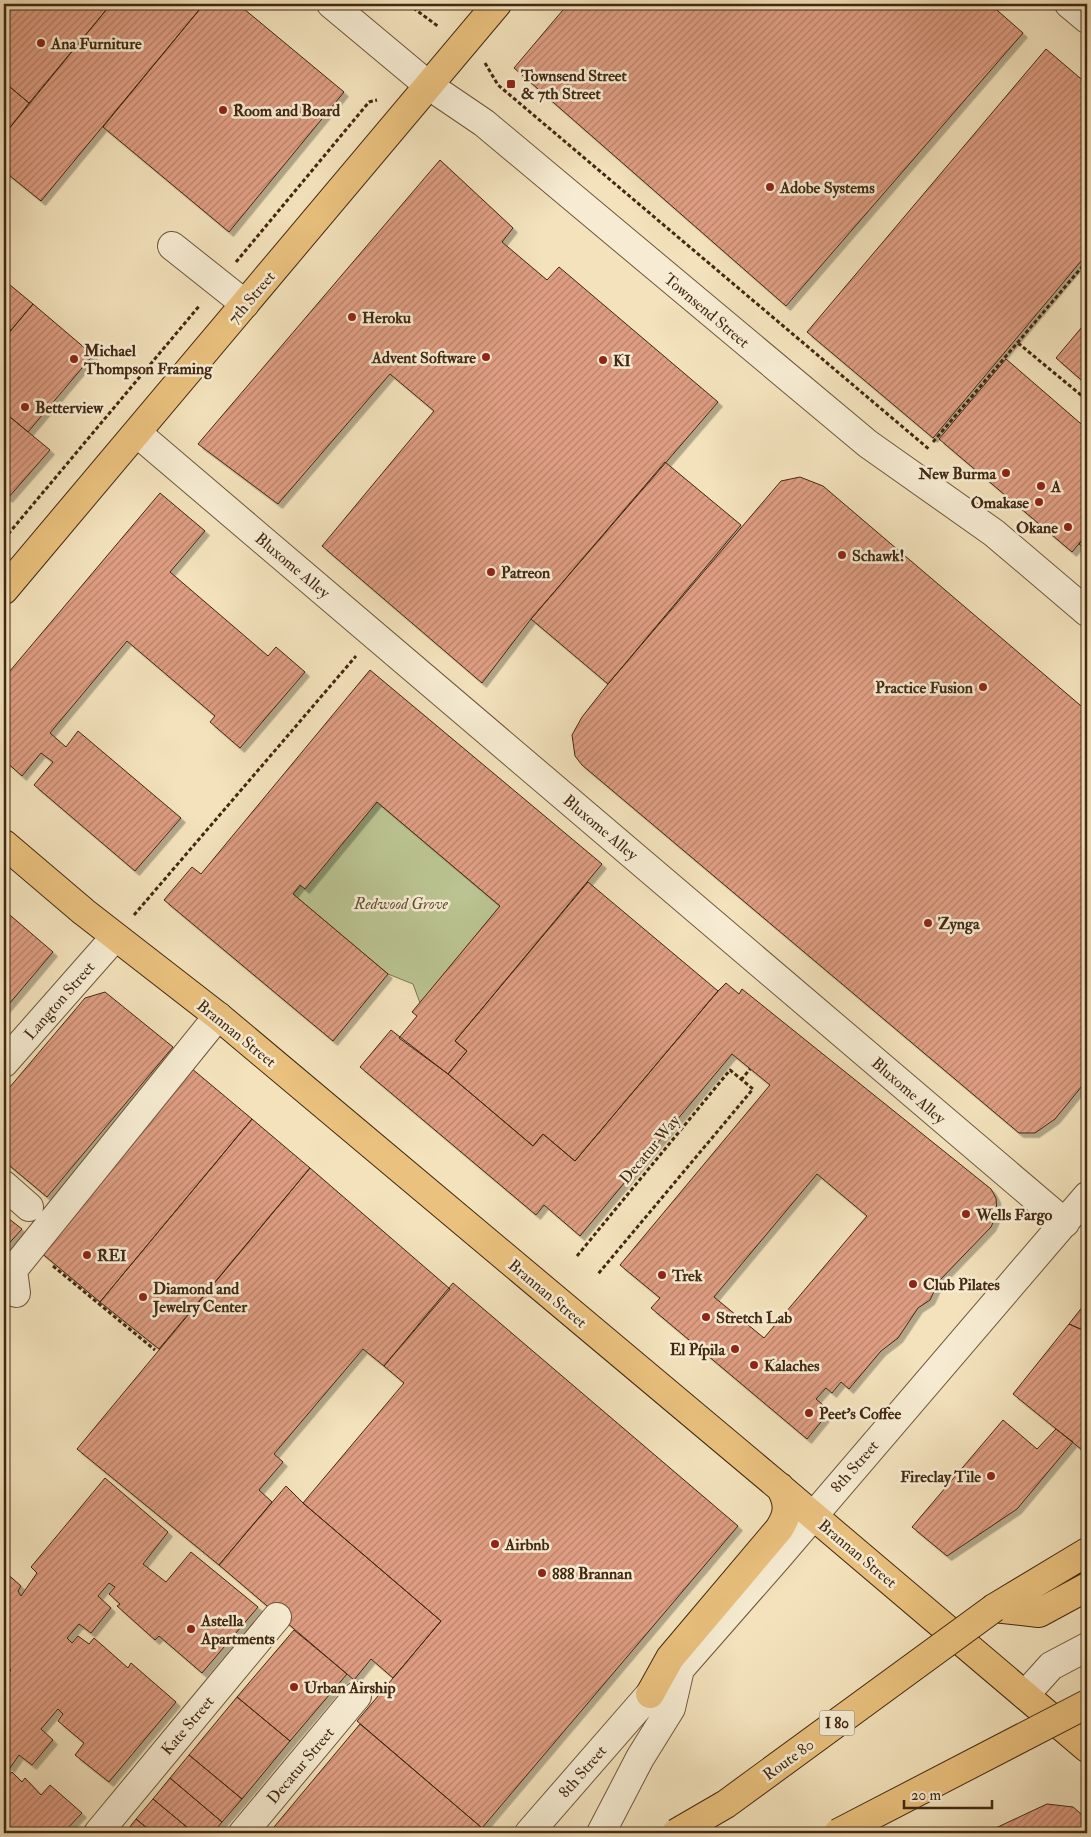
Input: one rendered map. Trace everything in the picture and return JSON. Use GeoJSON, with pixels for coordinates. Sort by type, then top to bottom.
{"type":"FeatureCollection","features":[{"type":"Feature","properties":{"kind":"main road","name":"7th Street"},"geometry":{"type":"LineString","coordinates":[[4,590],[498,4]]}},
{"type":"Feature","properties":{"kind":"main road","name":"Brannan Street"},"geometry":{"type":"LineString","coordinates":[[4,844],[115,937],[218,1016],[813,1515],[1087,1748]]}},
{"type":"Feature","properties":{"kind":"main road"},"geometry":{"type":"LineString","coordinates":[[650,1694],[670,1658],[786,1518],[786,1498],[780,1488]]}},
{"type":"Feature","properties":{"kind":"main road","name":"I 80"},"geometry":{"type":"LineString","coordinates":[[994,1608],[1087,1552]]}},
{"type":"Feature","properties":{"kind":"main road"},"geometry":{"type":"LineString","coordinates":[[994,1608],[1038,1613],[1087,1587]]}},
{"type":"Feature","properties":{"kind":"main road","name":"Route 80"},"geometry":{"type":"LineString","coordinates":[[676,1833],[726,1804],[994,1608]]}},
{"type":"Feature","properties":{"kind":"main road"},"geometry":{"type":"LineString","coordinates":[[838,1833],[1087,1704]]}},
{"type":"Feature","properties":{"kind":"street","name":"Townsend Street"},"geometry":{"type":"LineString","coordinates":[[331,4],[428,85],[484,124],[868,444],[994,533],[1087,612]]}},
{"type":"Feature","properties":{"kind":"street"},"geometry":{"type":"LineString","coordinates":[[1069,4],[1087,19]]}},
{"type":"Feature","properties":{"kind":"street"},"geometry":{"type":"LineString","coordinates":[[172,246],[245,304]]}},
{"type":"Feature","properties":{"kind":"street","name":"Bluxome Alley"},"geometry":{"type":"LineString","coordinates":[[137,433],[1065,1223]]}},
{"type":"Feature","properties":{"kind":"street","name":"Langton Street"},"geometry":{"type":"LineString","coordinates":[[4,1063],[115,937]]}},
{"type":"Feature","properties":{"kind":"street"},"geometry":{"type":"LineString","coordinates":[[16,1293],[13,1270],[218,1016]]}},
{"type":"Feature","properties":{"kind":"street"},"geometry":{"type":"LineString","coordinates":[[4,1185],[30,1207]]}},
{"type":"Feature","properties":{"kind":"street","name":"8th Street"},"geometry":{"type":"LineString","coordinates":[[528,1833],[650,1694],[680,1669],[1087,1196]]}},
{"type":"Feature","properties":{"kind":"street","name":"Kate Street"},"geometry":{"type":"LineString","coordinates":[[98,1833],[276,1618]]}},
{"type":"Feature","properties":{"kind":"street"},"geometry":{"type":"LineString","coordinates":[[1025,1696],[1051,1666],[1087,1647]]}},
{"type":"Feature","properties":{"kind":"street","name":"8th Street"},"geometry":{"type":"LineString","coordinates":[[601,1833],[640,1758],[672,1708],[680,1669]]}},
{"type":"Feature","properties":{"kind":"street","name":"Decatur Street"},"geometry":{"type":"LineString","coordinates":[[243,1833],[357,1696]]}},
{"type":"Feature","properties":{"kind":"path"},"geometry":{"type":"LineString","coordinates":[[408,4],[426,19]]}},
{"type":"Feature","properties":{"kind":"path"},"geometry":{"type":"LineString","coordinates":[[498,85],[936,455]]}},
{"type":"Feature","properties":{"kind":"path"},"geometry":{"type":"LineString","coordinates":[[933,442],[1087,262]]}},
{"type":"Feature","properties":{"kind":"path"},"geometry":{"type":"LineString","coordinates":[[1018,343],[1087,400]]}},
{"type":"Feature","properties":{"kind":"path"},"geometry":{"type":"LineString","coordinates":[[115,937],[374,634]]}},
{"type":"Feature","properties":{"kind":"path"},"geometry":{"type":"LineString","coordinates":[[598,1274],[752,1089],[742,1080],[750,1069]]}},
{"type":"Feature","properties":{"kind":"path","name":"Decatur Way"},"geometry":{"type":"LineString","coordinates":[[577,1256],[730,1070],[742,1080]]}},
{"type":"Feature","properties":{"kind":"path"},"geometry":{"type":"LineString","coordinates":[[50,1263],[155,1350]]}},
{"type":"Feature","properties":{"kind":"green space","name":"Redwood Grove"},"geometry":{"type":"Polygon","coordinates":[[[377,802],[500,906],[420,1003],[413,984],[388,974],[293,894],[377,802]]]}},
{"type":"Feature","properties":{"kind":"building","name":"Ana Furniture"},"geometry":{"type":"Polygon","coordinates":[[[4,4],[111,4],[29,103],[4,82],[4,4]]]}},
{"type":"Feature","properties":{"kind":"building"},"geometry":{"type":"Polygon","coordinates":[[[111,4],[204,4],[41,201],[4,171],[4,135],[111,4]]]}},
{"type":"Feature","properties":{"kind":"building","name":"Room and Board"},"geometry":{"type":"Polygon","coordinates":[[[204,4],[238,4],[344,92],[229,232],[103,127],[204,4]]]}},
{"type":"Feature","properties":{"kind":"building","name":"Adobe Systems"},"geometry":{"type":"Polygon","coordinates":[[[568,4],[990,4],[1023,33],[786,306],[514,68],[568,4]]]}},
{"type":"Feature","properties":{"kind":"building","name":"Adobe Systems"},"geometry":{"type":"Polygon","coordinates":[[[1046,49],[1087,84],[1087,254],[933,438],[807,332],[1046,49]]]}},
{"type":"Feature","properties":{"kind":"building"},"geometry":{"type":"Polygon","coordinates":[[[4,82],[29,103],[4,135],[4,82]]]}},
{"type":"Feature","properties":{"kind":"building"},"geometry":{"type":"Polygon","coordinates":[[[440,160],[513,228],[502,242],[547,280],[559,267],[718,402],[531,619],[482,683],[322,546],[434,411],[390,374],[278,504],[198,444],[440,160]]]}},
{"type":"Feature","properties":{"kind":"building"},"geometry":{"type":"Polygon","coordinates":[[[4,280],[33,304],[11,330],[4,324],[4,280]]]}},
{"type":"Feature","properties":{"kind":"building"},"geometry":{"type":"Polygon","coordinates":[[[33,304],[93,355],[28,432],[4,412],[4,339],[33,304]]]}},
{"type":"Feature","properties":{"kind":"building"},"geometry":{"type":"Polygon","coordinates":[[[1087,321],[1087,385],[1056,358],[1087,321]]]}},
{"type":"Feature","properties":{"kind":"building"},"geometry":{"type":"Polygon","coordinates":[[[4,324],[11,330],[4,339],[4,324]]]}},
{"type":"Feature","properties":{"kind":"building","name":"A"},"geometry":{"type":"Polygon","coordinates":[[[1006,359],[1087,429],[1087,534],[1072,552],[939,439],[1006,359]]]}},
{"type":"Feature","properties":{"kind":"building"},"geometry":{"type":"Polygon","coordinates":[[[4,412],[50,450],[8,498],[4,495],[4,412]]]}},
{"type":"Feature","properties":{"kind":"building"},"geometry":{"type":"Polygon","coordinates":[[[665,462],[741,525],[608,684],[531,619],[665,462]]]}},
{"type":"Feature","properties":{"kind":"building","name":"Zynga"},"geometry":{"type":"Polygon","coordinates":[[[800,477],[823,486],[1087,711],[1087,1080],[1055,1119],[1035,1133],[1019,1133],[582,765],[575,756],[572,735],[582,717],[608,684],[781,481],[800,477]]]}},
{"type":"Feature","properties":{"kind":"building"},"geometry":{"type":"Polygon","coordinates":[[[160,493],[205,531],[170,572],[268,656],[276,647],[305,672],[240,748],[210,722],[215,716],[127,641],[50,733],[66,747],[78,731],[181,818],[135,871],[34,785],[53,762],[41,753],[22,776],[4,760],[4,678],[160,493]]]}},
{"type":"Feature","properties":{"kind":"building"},"geometry":{"type":"Polygon","coordinates":[[[1087,534],[1087,551],[1079,544],[1087,534]]]}},
{"type":"Feature","properties":{"kind":"building"},"geometry":{"type":"Polygon","coordinates":[[[370,670],[602,864],[455,1041],[467,1051],[448,1074],[399,1038],[417,1016],[412,1012],[500,906],[377,802],[305,889],[300,885],[293,894],[388,974],[333,1041],[164,900],[192,867],[201,874],[370,670]]]}},
{"type":"Feature","properties":{"kind":"building"},"geometry":{"type":"Polygon","coordinates":[[[588,882],[718,991],[575,1161],[543,1134],[533,1146],[448,1074],[467,1051],[455,1041],[588,882]]]}},
{"type":"Feature","properties":{"kind":"building"},"geometry":{"type":"Polygon","coordinates":[[[4,910],[53,952],[4,1010],[4,910]]]}},
{"type":"Feature","properties":{"kind":"building"},"geometry":{"type":"Polygon","coordinates":[[[726,983],[739,994],[742,989],[991,1189],[996,1198],[997,1214],[991,1227],[939,1281],[930,1300],[918,1308],[898,1338],[881,1351],[849,1389],[841,1382],[832,1393],[826,1388],[816,1399],[830,1411],[807,1439],[651,1308],[660,1298],[620,1265],[770,1085],[732,1054],[580,1236],[544,1205],[536,1215],[360,1067],[391,1030],[448,1074],[533,1146],[543,1134],[575,1161],[726,983]],[[817,1174],[714,1297],[764,1338],[867,1216],[817,1174]]]}},
{"type":"Feature","properties":{"kind":"building"},"geometry":{"type":"Polygon","coordinates":[[[105,992],[173,1047],[47,1197],[4,1161],[4,1094],[85,998],[105,992]]]}},
{"type":"Feature","properties":{"kind":"building"},"geometry":{"type":"Polygon","coordinates":[[[191,1068],[252,1119],[100,1302],[39,1251],[191,1068]]]}},
{"type":"Feature","properties":{"kind":"building"},"geometry":{"type":"Polygon","coordinates":[[[252,1119],[310,1168],[159,1349],[100,1302],[252,1119]]]}},
{"type":"Feature","properties":{"kind":"building"},"geometry":{"type":"Polygon","coordinates":[[[310,1168],[450,1289],[384,1366],[363,1349],[274,1454],[283,1462],[259,1490],[272,1502],[219,1565],[77,1449],[310,1168]]]}},
{"type":"Feature","properties":{"kind":"building"},"geometry":{"type":"Polygon","coordinates":[[[4,1215],[22,1229],[4,1249],[4,1215]]]}},
{"type":"Feature","properties":{"kind":"building","name":"888 Brannan"},"geometry":{"type":"Polygon","coordinates":[[[453,1283],[738,1526],[482,1828],[357,1721],[441,1621],[303,1503],[404,1383],[384,1366],[453,1283]]]}},
{"type":"Feature","properties":{"kind":"building"},"geometry":{"type":"Polygon","coordinates":[[[1087,1301],[1087,1332],[1069,1324],[1087,1301]]]}},
{"type":"Feature","properties":{"kind":"building"},"geometry":{"type":"Polygon","coordinates":[[[1069,1324],[1087,1332],[1087,1454],[1013,1394],[1069,1324]]]}},
{"type":"Feature","properties":{"kind":"building"},"geometry":{"type":"Polygon","coordinates":[[[1003,1420],[1037,1449],[1056,1429],[1073,1442],[1017,1509],[947,1556],[912,1527],[1003,1420]]]}},
{"type":"Feature","properties":{"kind":"building","name":"Astella Apartments"},"geometry":{"type":"Polygon","coordinates":[[[105,1478],[168,1532],[143,1564],[166,1582],[191,1552],[258,1607],[202,1673],[159,1636],[155,1640],[117,1606],[120,1604],[109,1594],[115,1587],[109,1583],[98,1596],[111,1608],[91,1633],[79,1624],[67,1638],[72,1643],[78,1636],[89,1644],[94,1638],[128,1668],[131,1663],[176,1702],[109,1782],[75,1755],[84,1743],[58,1721],[63,1714],[58,1709],[41,1729],[53,1740],[32,1765],[19,1755],[10,1768],[7,1765],[4,1770],[4,1678],[11,1670],[6,1666],[4,1669],[4,1571],[21,1586],[18,1591],[21,1596],[37,1573],[31,1567],[105,1478]]]}},
{"type":"Feature","properties":{"kind":"building"},"geometry":{"type":"Polygon","coordinates":[[[286,1486],[303,1503],[441,1621],[393,1678],[371,1659],[354,1680],[219,1565],[286,1486]]]}},
{"type":"Feature","properties":{"kind":"building"},"geometry":{"type":"Polygon","coordinates":[[[294,1630],[347,1674],[290,1741],[237,1697],[294,1630]]]}},
{"type":"Feature","properties":{"kind":"building"},"geometry":{"type":"Polygon","coordinates":[[[237,1697],[290,1741],[242,1799],[189,1755],[237,1697]]]}},
{"type":"Feature","properties":{"kind":"building"},"geometry":{"type":"Polygon","coordinates":[[[360,1724],[482,1828],[477,1833],[269,1833],[360,1724]]]}},
{"type":"Feature","properties":{"kind":"building"},"geometry":{"type":"Polygon","coordinates":[[[189,1755],[242,1799],[222,1822],[170,1778],[189,1755]]]}},
{"type":"Feature","properties":{"kind":"building"},"geometry":{"type":"Polygon","coordinates":[[[12,1772],[22,1782],[25,1778],[41,1795],[50,1785],[82,1813],[63,1833],[4,1833],[4,1779],[12,1772]]]}},
{"type":"Feature","properties":{"kind":"building"},"geometry":{"type":"Polygon","coordinates":[[[170,1778],[222,1822],[213,1833],[194,1833],[153,1799],[170,1778]]]}},
{"type":"Feature","properties":{"kind":"building"},"geometry":{"type":"Polygon","coordinates":[[[153,1799],[194,1833],[153,1833],[136,1819],[153,1799]]]}},
{"type":"Feature","properties":{"kind":"building"},"geometry":{"type":"Polygon","coordinates":[[[1047,1804],[1073,1807],[1087,1819],[1087,1833],[985,1833],[1047,1804]]]}},
{"type":"Feature","properties":{"kind":"building"},"geometry":{"type":"Polygon","coordinates":[[[136,1819],[153,1833],[125,1833],[136,1819]]]}},
{"type":"Feature","properties":{"kind":"place","name":"Ana Furniture"},"geometry":{"type":"Point","coordinates":[41,43]}},
{"type":"Feature","properties":{"kind":"place","name":"Townsend Street & 7th Street"},"geometry":{"type":"Point","coordinates":[511,84]}},
{"type":"Feature","properties":{"kind":"place","name":"Room and Board"},"geometry":{"type":"Point","coordinates":[223,110]}},
{"type":"Feature","properties":{"kind":"place","name":"Adobe Systems"},"geometry":{"type":"Point","coordinates":[770,187]}},
{"type":"Feature","properties":{"kind":"place","name":"Heroku"},"geometry":{"type":"Point","coordinates":[352,317]}},
{"type":"Feature","properties":{"kind":"place","name":"Advent Software"},"geometry":{"type":"Point","coordinates":[486,357]}},
{"type":"Feature","properties":{"kind":"place","name":"Michael Thompson Framing"},"geometry":{"type":"Point","coordinates":[74,359]}},
{"type":"Feature","properties":{"kind":"place","name":"KI"},"geometry":{"type":"Point","coordinates":[603,360]}},
{"type":"Feature","properties":{"kind":"place","name":"Betterview"},"geometry":{"type":"Point","coordinates":[25,407]}},
{"type":"Feature","properties":{"kind":"place","name":"New Burma"},"geometry":{"type":"Point","coordinates":[1006,473]}},
{"type":"Feature","properties":{"kind":"place","name":"A"},"geometry":{"type":"Point","coordinates":[1041,486]}},
{"type":"Feature","properties":{"kind":"place","name":"Omakase"},"geometry":{"type":"Point","coordinates":[1039,502]}},
{"type":"Feature","properties":{"kind":"place","name":"Okane"},"geometry":{"type":"Point","coordinates":[1068,527]}},
{"type":"Feature","properties":{"kind":"place","name":"Schawk!"},"geometry":{"type":"Point","coordinates":[842,555]}},
{"type":"Feature","properties":{"kind":"place","name":"Patreon"},"geometry":{"type":"Point","coordinates":[491,572]}},
{"type":"Feature","properties":{"kind":"place","name":"Practice Fusion"},"geometry":{"type":"Point","coordinates":[983,687]}},
{"type":"Feature","properties":{"kind":"place","name":"Zynga"},"geometry":{"type":"Point","coordinates":[928,923]}},
{"type":"Feature","properties":{"kind":"place","name":"Wells Fargo"},"geometry":{"type":"Point","coordinates":[966,1214]}},
{"type":"Feature","properties":{"kind":"place","name":"REI"},"geometry":{"type":"Point","coordinates":[87,1255]}},
{"type":"Feature","properties":{"kind":"place","name":"Trek"},"geometry":{"type":"Point","coordinates":[662,1275]}},
{"type":"Feature","properties":{"kind":"place","name":"Club Pilates"},"geometry":{"type":"Point","coordinates":[913,1284]}},
{"type":"Feature","properties":{"kind":"place","name":"Diamond and Jewelry Center"},"geometry":{"type":"Point","coordinates":[143,1297]}},
{"type":"Feature","properties":{"kind":"place","name":"Stretch Lab"},"geometry":{"type":"Point","coordinates":[706,1317]}},
{"type":"Feature","properties":{"kind":"place","name":"El Pípila"},"geometry":{"type":"Point","coordinates":[735,1349]}},
{"type":"Feature","properties":{"kind":"place","name":"Kalaches"},"geometry":{"type":"Point","coordinates":[754,1365]}},
{"type":"Feature","properties":{"kind":"place","name":"Peet's Coffee"},"geometry":{"type":"Point","coordinates":[809,1413]}},
{"type":"Feature","properties":{"kind":"place","name":"Fireclay Tile"},"geometry":{"type":"Point","coordinates":[991,1476]}},
{"type":"Feature","properties":{"kind":"place","name":"Airbnb"},"geometry":{"type":"Point","coordinates":[495,1544]}},
{"type":"Feature","properties":{"kind":"place","name":"888 Brannan"},"geometry":{"type":"Point","coordinates":[542,1573]}},
{"type":"Feature","properties":{"kind":"place","name":"Astella Apartments"},"geometry":{"type":"Point","coordinates":[191,1629]}},
{"type":"Feature","properties":{"kind":"place","name":"Urban Airship"},"geometry":{"type":"Point","coordinates":[294,1687]}}]}
